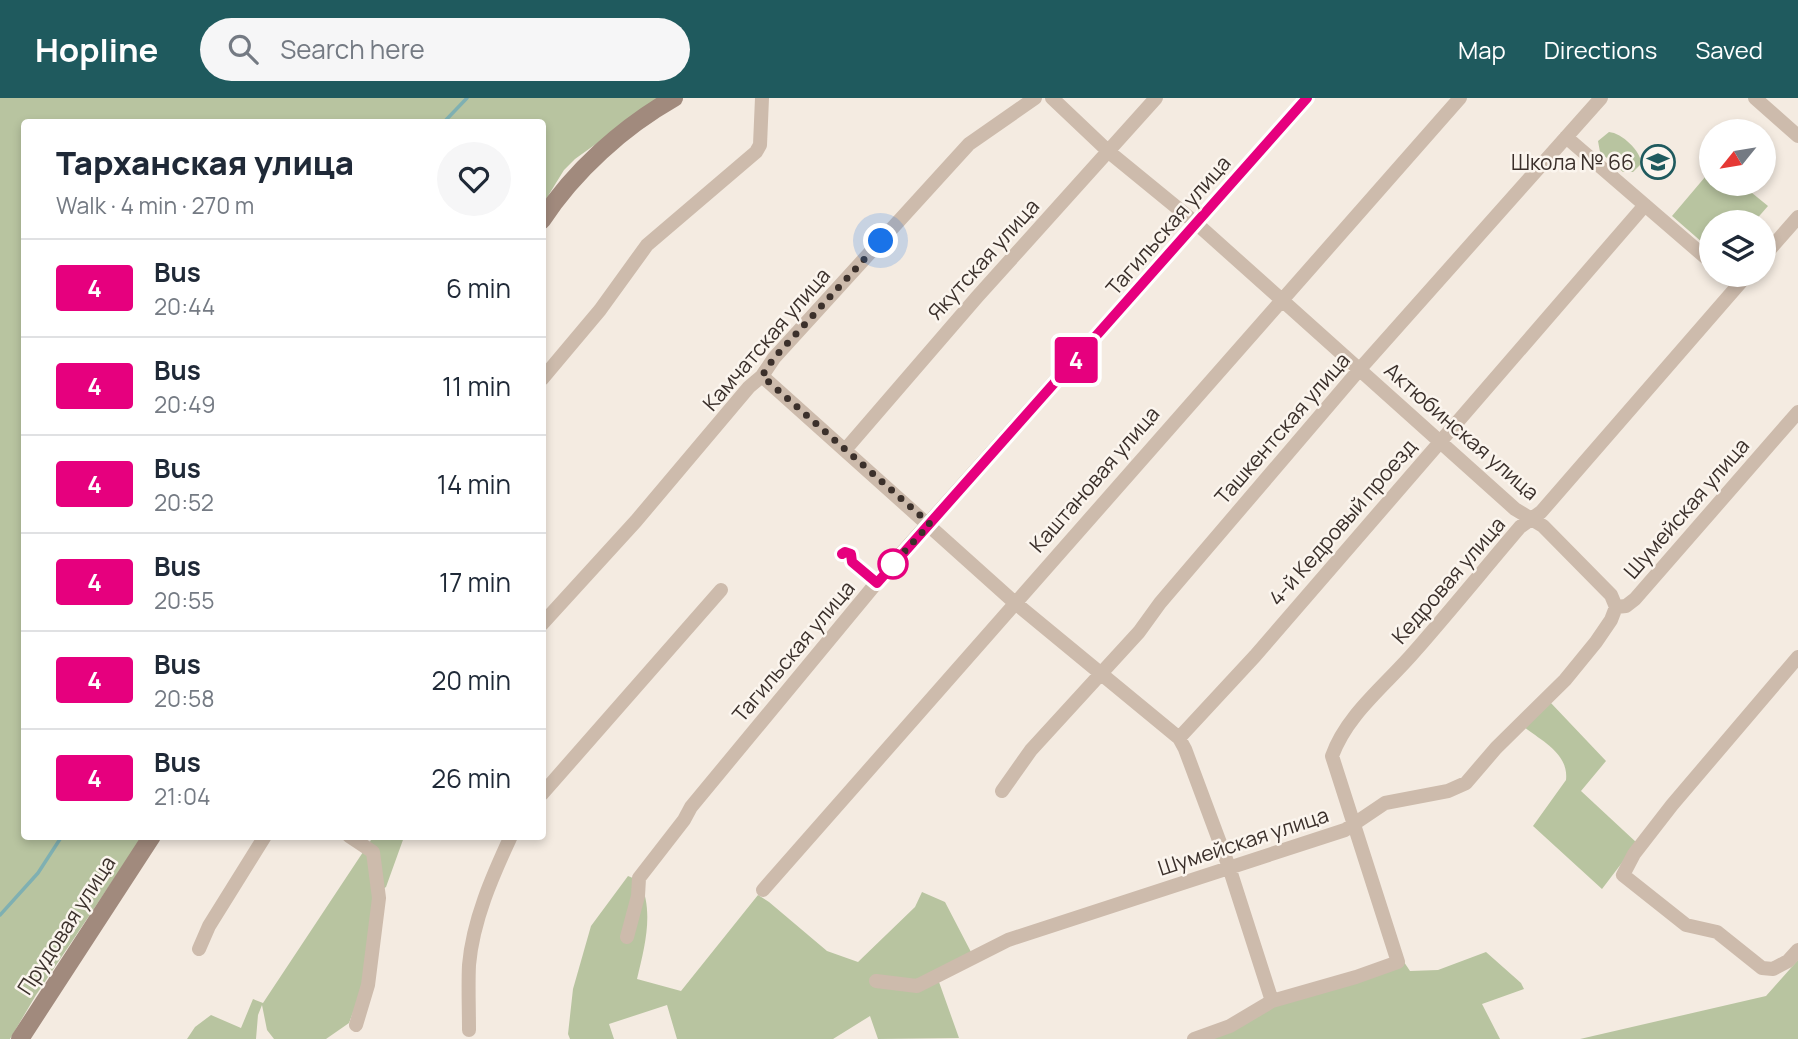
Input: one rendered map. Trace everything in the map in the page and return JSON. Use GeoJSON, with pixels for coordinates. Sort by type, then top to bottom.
{"type":"FeatureCollection","features":[{"type":"Feature","properties":{"kind":"main road"},"geometry":{"type":"LineString","coordinates":[[546,215],[576,177],[614,140],[674,98]]}},
{"type":"Feature","properties":{"kind":"main road","name":"Прудовая улица"},"geometry":{"type":"LineString","coordinates":[[20,1039],[149,840]]}},
{"type":"Feature","properties":{"kind":"street"},"geometry":{"type":"LineString","coordinates":[[546,374],[600,310],[648,245],[756,152],[760,145],[762,98]]}},
{"type":"Feature","properties":{"kind":"street","name":"Камчатская улица"},"geometry":{"type":"LineString","coordinates":[[546,620],[645,511],[749,387],[762,376],[774,358],[970,144],[1035,98]]}},
{"type":"Feature","properties":{"kind":"street","name":"Актюбинская улица"},"geometry":{"type":"LineString","coordinates":[[1052,98],[1109,152],[1197,224],[1515,509],[1543,526],[1611,595],[1616,607]]}},
{"type":"Feature","properties":{"kind":"street","name":"Якутская улица"},"geometry":{"type":"LineString","coordinates":[[845,450],[976,297],[1156,98]]}},
{"type":"Feature","properties":{"kind":"street","name":"Тагильская улица"},"geometry":{"type":"LineString","coordinates":[[627,937],[638,896],[639,878],[691,807],[892,564],[1307,98]]}},
{"type":"Feature","properties":{"kind":"street","name":"Каштановая улица"},"geometry":{"type":"LineString","coordinates":[[763,890],[1460,98]]}},
{"type":"Feature","properties":{"kind":"street","name":"Ташкентская улица"},"geometry":{"type":"LineString","coordinates":[[1002,791],[1031,750],[1139,632],[1169,592],[1359,370],[1601,98]]}},
{"type":"Feature","properties":{"kind":"street"},"geometry":{"type":"LineString","coordinates":[[1755,98],[1798,136]]}},
{"type":"Feature","properties":{"kind":"street"},"geometry":{"type":"LineString","coordinates":[[1566,137],[1699,252]]}},
{"type":"Feature","properties":{"kind":"street","name":"4-й Кедровый проезд"},"geometry":{"type":"LineString","coordinates":[[1179,738],[1255,656],[1645,205]]}},
{"type":"Feature","properties":{"kind":"street"},"geometry":{"type":"LineString","coordinates":[[1776,242],[1798,216]]}},
{"type":"Feature","properties":{"kind":"street","name":"Кедровая улица"},"geometry":{"type":"LineString","coordinates":[[1272,1001],[1356,978],[1398,962],[1332,756],[1338,739],[1348,724],[1414,652],[1520,527],[1550,502],[1737,287]]}},
{"type":"Feature","properties":{"kind":"street"},"geometry":{"type":"LineString","coordinates":[[762,376],[1014,602],[1179,738],[1229,867],[1272,1001],[1230,1026],[1194,1039]]}},
{"type":"Feature","properties":{"kind":"street","name":"Шумейская улица"},"geometry":{"type":"LineString","coordinates":[[876,981],[917,986],[1008,940],[1345,830],[1385,803],[1447,791],[1466,783],[1496,748],[1565,680],[1597,642],[1616,607],[1626,606],[1635,599],[1798,412]]}},
{"type":"Feature","properties":{"kind":"street"},"geometry":{"type":"LineString","coordinates":[[546,789],[721,590]]}},
{"type":"Feature","properties":{"kind":"street"},"geometry":{"type":"LineString","coordinates":[[1798,657],[1672,805],[1634,853],[1623,875],[1686,925],[1717,932],[1762,968],[1773,969],[1787,961],[1798,950]]}},
{"type":"Feature","properties":{"kind":"street"},"geometry":{"type":"LineString","coordinates":[[199,949],[209,926],[263,840]]}},
{"type":"Feature","properties":{"kind":"street"},"geometry":{"type":"LineString","coordinates":[[469,1030],[470,964],[476,928],[491,878],[509,840]]}},
{"type":"Feature","properties":{"kind":"street"},"geometry":{"type":"LineString","coordinates":[[356,1026],[368,985],[379,898],[373,852],[365,841]]}},
{"type":"Feature","properties":{"kind":"green space"},"geometry":{"type":"Polygon","coordinates":[[[0,98],[660,98],[575,159],[564,170],[546,199],[546,119],[21,119],[21,840],[140,840],[36,995],[10,1039],[0,1039],[0,98]]]}},
{"type":"Feature","properties":{"kind":"green space"},"geometry":{"type":"Polygon","coordinates":[[[1609,132],[1625,139],[1638,154],[1641,164],[1633,172],[1623,172],[1600,152],[1598,141],[1609,132]]]}},
{"type":"Feature","properties":{"kind":"green space"},"geometry":{"type":"Polygon","coordinates":[[[1699,184],[1699,196],[1756,196],[1768,206],[1764,210],[1699,210],[1699,240],[1672,216],[1699,184]]]}},
{"type":"Feature","properties":{"kind":"green space"},"geometry":{"type":"Polygon","coordinates":[[[1550,702],[1606,761],[1581,791],[1637,843],[1602,889],[1533,826],[1566,780],[1566,771],[1559,755],[1524,727],[1550,702]]]}},
{"type":"Feature","properties":{"kind":"green space"},"geometry":{"type":"Polygon","coordinates":[[[371,840],[403,840],[386,887],[375,894],[364,983],[349,1023],[326,1039],[274,1039],[267,1030],[262,1005],[258,1015],[256,1039],[187,1039],[195,1027],[211,1015],[241,1028],[253,999],[263,1003],[371,840]]]}},
{"type":"Feature","properties":{"kind":"green space"},"geometry":{"type":"Polygon","coordinates":[[[628,876],[640,881],[647,905],[645,942],[637,979],[681,991],[758,895],[827,951],[858,962],[915,907],[922,892],[945,902],[971,952],[939,982],[959,1038],[878,1039],[870,1016],[833,1039],[677,1039],[667,1005],[609,1024],[614,1039],[570,1039],[568,1034],[573,989],[591,926],[628,876]]]}},
{"type":"Feature","properties":{"kind":"green space"},"geometry":{"type":"Polygon","coordinates":[[[1486,952],[1521,983],[1524,989],[1482,1004],[1500,1039],[1209,1039],[1266,1003],[1404,962],[1410,971],[1438,970],[1486,952]]]}},
{"type":"Feature","properties":{"kind":"green space"},"geometry":{"type":"Polygon","coordinates":[[[1798,960],[1798,1039],[1580,1039],[1766,996],[1798,960]]]}},
{"type":"Feature","properties":{"kind":"waterway"},"geometry":{"type":"LineString","coordinates":[[447,119],[467,98]]}},
{"type":"Feature","properties":{"kind":"waterway"},"geometry":{"type":"LineString","coordinates":[[0,915],[38,873],[59,840]]}},
{"type":"Feature","properties":{"kind":"bus line","name":"4"},"geometry":{"type":"LineString","coordinates":[[842,554],[851,554],[852,562],[877,583],[1307,98]]}},
{"type":"Feature","properties":{"kind":"place","name":"Школа № 66"},"geometry":{"type":"Point","coordinates":[1658,162]}},
{"type":"Feature","properties":{"kind":"route"},"geometry":{"type":"LineString","coordinates":[[881,241],[774,358],[762,376],[930,524],[893,564]]}}]}
